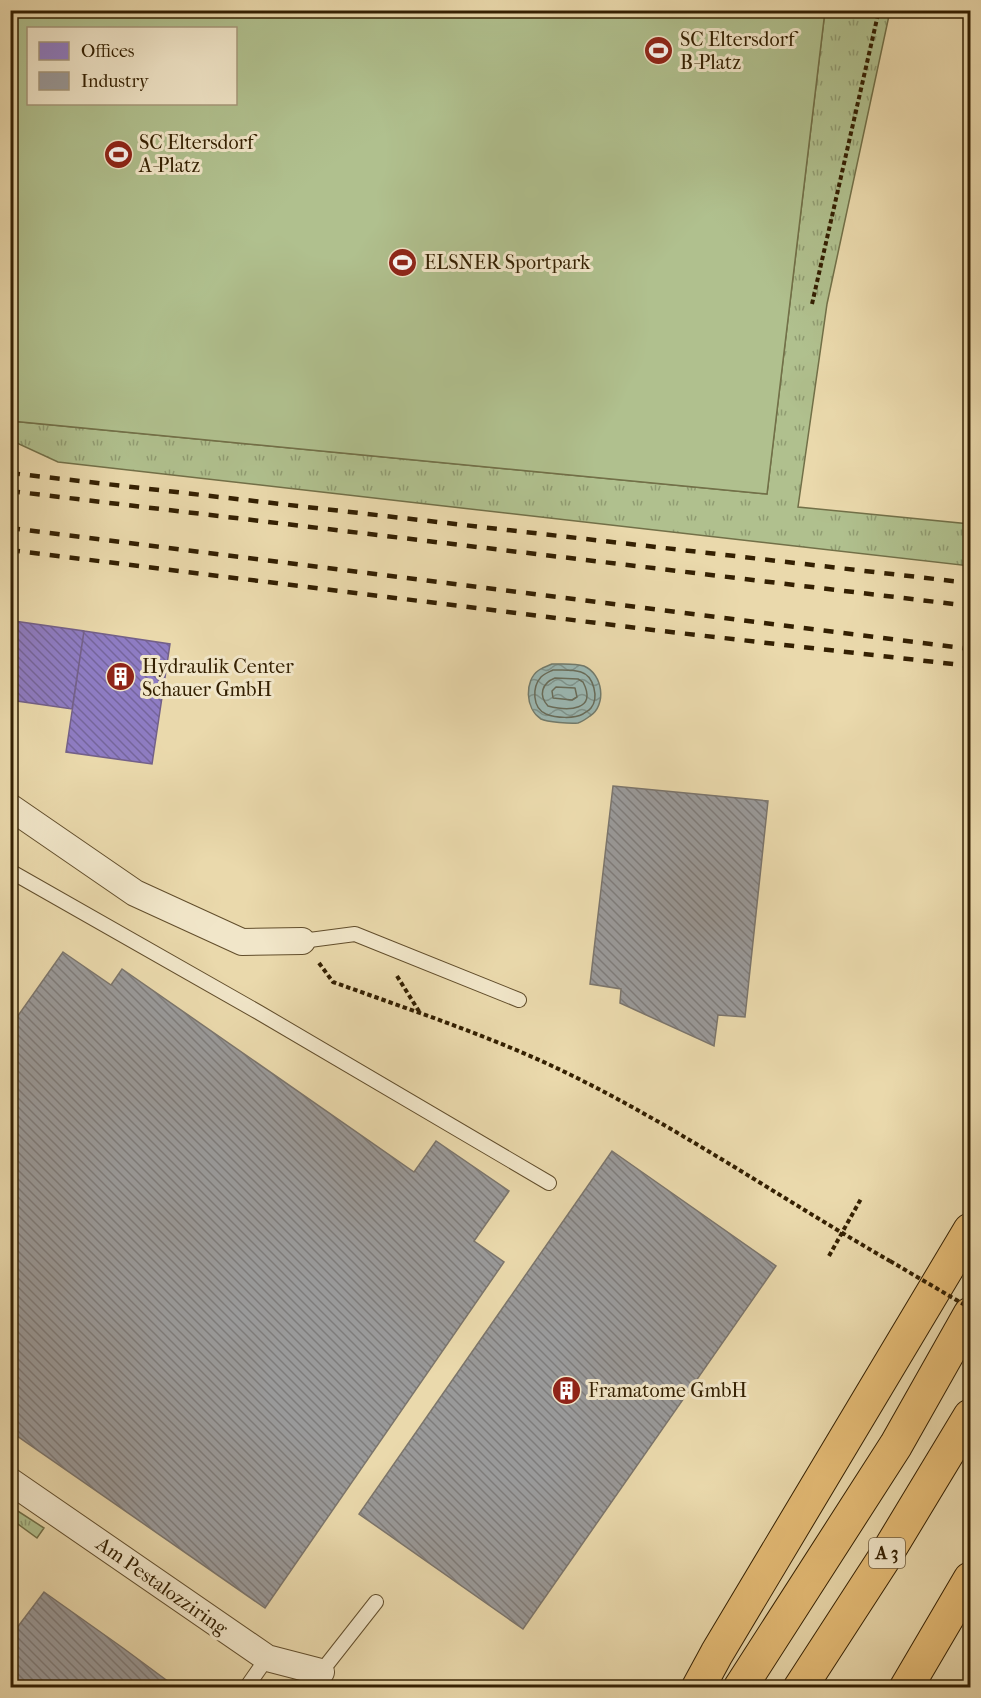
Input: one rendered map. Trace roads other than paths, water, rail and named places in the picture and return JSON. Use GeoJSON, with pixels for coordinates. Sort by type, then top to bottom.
{"type":"FeatureCollection","features":[{"type":"Feature","properties":{"kind":"highway"},"geometry":{"type":"LineString","coordinates":[[698,1688],[970,1230]]}},
{"type":"Feature","properties":{"kind":"highway"},"geometry":{"type":"LineString","coordinates":[[740,1688],[896,1445],[970,1314]]}},
{"type":"Feature","properties":{"kind":"highway","name":"A 3"},"geometry":{"type":"LineString","coordinates":[[800,1688],[970,1416]]}},
{"type":"Feature","properties":{"kind":"highway"},"geometry":{"type":"LineString","coordinates":[[906,1688],[970,1579]]}},
{"type":"Feature","properties":{"kind":"street"},"geometry":{"type":"LineString","coordinates":[[10,807],[135,893],[156,903],[242,942],[302,941]]}},
{"type":"Feature","properties":{"kind":"street","name":"Am Pestalozziring"},"geometry":{"type":"LineString","coordinates":[[10,1481],[267,1658],[321,1672]]}},
{"type":"Feature","properties":{"kind":"lane"},"geometry":{"type":"LineString","coordinates":[[10,871],[258,1012],[549,1183]]}},
{"type":"Feature","properties":{"kind":"lane"},"geometry":{"type":"LineString","coordinates":[[302,941],[355,934],[519,999]]}},
{"type":"Feature","properties":{"kind":"lane"},"geometry":{"type":"LineString","coordinates":[[321,1672],[376,1602]]}},
{"type":"Feature","properties":{"kind":"lane"},"geometry":{"type":"LineString","coordinates":[[246,1688],[267,1658]]}},
{"type":"Feature","properties":{"kind":"water"},"geometry":{"type":"Polygon","coordinates":[[[552,664],[584,666],[599,682],[601,697],[599,705],[590,716],[578,723],[544,720],[532,709],[528,694],[531,680],[539,670],[552,664]]]}},
{"type":"Feature","properties":{"kind":"railway"},"geometry":{"type":"LineString","coordinates":[[10,473],[970,583]]}},
{"type":"Feature","properties":{"kind":"railway"},"geometry":{"type":"LineString","coordinates":[[10,491],[970,606]]}},
{"type":"Feature","properties":{"kind":"railway"},"geometry":{"type":"LineString","coordinates":[[10,528],[970,649]]}},
{"type":"Feature","properties":{"kind":"railway"},"geometry":{"type":"LineString","coordinates":[[10,550],[653,630],[970,666]]}},
{"type":"Feature","properties":{"kind":"place","name":"SC Eltersdorf B-Platz"},"geometry":{"type":"Point","coordinates":[659,50]}},
{"type":"Feature","properties":{"kind":"place","name":"SC Eltersdorf A-Platz"},"geometry":{"type":"Point","coordinates":[118,154]}},
{"type":"Feature","properties":{"kind":"place","name":"ELSNER Sportpark"},"geometry":{"type":"Point","coordinates":[403,262]}},
{"type":"Feature","properties":{"kind":"place","name":"Hydraulik Center Schauer GmbH"},"geometry":{"type":"Point","coordinates":[121,677]}},
{"type":"Feature","properties":{"kind":"place","name":"Framatome GmbH"},"geometry":{"type":"Point","coordinates":[567,1390]}}]}
